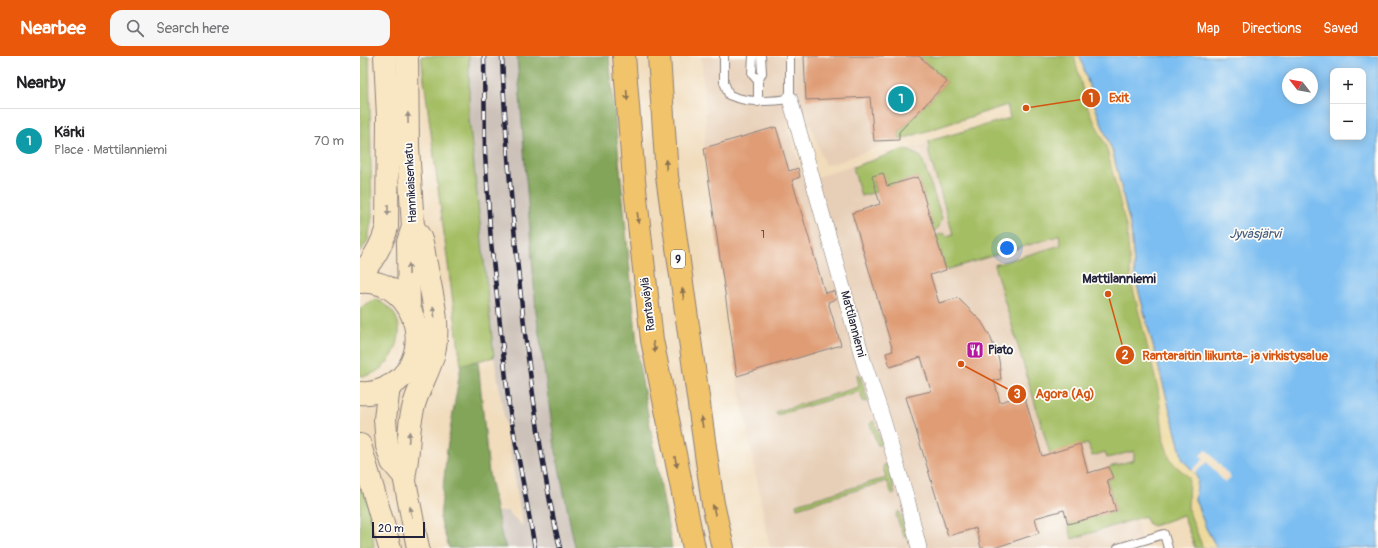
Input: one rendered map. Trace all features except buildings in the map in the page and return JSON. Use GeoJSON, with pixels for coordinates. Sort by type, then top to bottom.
{"type":"FeatureCollection","features":[{"type":"Feature","properties":{"kind":"highway","name":"Rantaväylä"},"geometry":{"type":"LineString","coordinates":[[624,56],[634,180],[652,340],[694,548]]}},
{"type":"Feature","properties":{"kind":"highway","name":"9"},"geometry":{"type":"LineString","coordinates":[[659,56],[667,176],[713,504],[723,548]]}},
{"type":"Feature","properties":{"kind":"main road","name":"Hannikaisenkatu"},"geometry":{"type":"LineString","coordinates":[[360,274],[380,246],[387,227],[388,125],[385,56]]}},
{"type":"Feature","properties":{"kind":"main road","name":"Hannikaisenkatu"},"geometry":{"type":"LineString","coordinates":[[407,56],[408,147],[413,227],[408,242],[410,308]]}},
{"type":"Feature","properties":{"kind":"main road"},"geometry":{"type":"LineString","coordinates":[[413,227],[421,240],[433,305],[436,340],[431,362],[420,386],[412,410],[408,435],[408,463],[404,476],[418,548]]}},
{"type":"Feature","properties":{"kind":"main road"},"geometry":{"type":"LineString","coordinates":[[360,282],[375,283],[385,287],[399,296],[410,308],[417,331],[417,344],[414,357],[404,374],[389,386],[377,392],[360,393]]}},
{"type":"Feature","properties":{"kind":"main road"},"geometry":{"type":"LineString","coordinates":[[389,386],[385,419],[387,446],[392,462],[404,476]]}},
{"type":"Feature","properties":{"kind":"main road"},"geometry":{"type":"LineString","coordinates":[[360,445],[390,548]]}},
{"type":"Feature","properties":{"kind":"street","name":"Mattilanniemi"},"geometry":{"type":"LineString","coordinates":[[790,99],[864,363],[907,499],[919,548]]}},
{"type":"Feature","properties":{"kind":"lane"},"geometry":{"type":"LineString","coordinates":[[724,56],[724,82],[729,96],[743,101],[758,102],[790,99],[790,56]]}},
{"type":"Feature","properties":{"kind":"lane"},"geometry":{"type":"LineString","coordinates":[[753,56],[752,74],[758,81]]}},
{"type":"Feature","properties":{"kind":"lane"},"geometry":{"type":"LineString","coordinates":[[758,102],[758,81],[762,73],[761,56]]}},
{"type":"Feature","properties":{"kind":"lane"},"geometry":{"type":"LineString","coordinates":[[1118,548],[1164,534],[1168,548]]}},
{"type":"Feature","properties":{"kind":"shaded area"},"geometry":{"type":"Polygon","coordinates":[[[469,56],[517,56],[536,312],[555,447],[575,548],[506,548],[502,537],[498,512],[507,511],[523,526],[494,357],[469,118],[469,56]]]}},
{"type":"Feature","properties":{"kind":"shaded area"},"geometry":{"type":"Polygon","coordinates":[[[701,56],[960,56],[957,81],[899,140],[842,161],[825,165],[807,116],[787,124],[804,181],[1010,118],[1058,233],[1134,451],[1134,509],[1143,548],[770,548],[737,378],[704,148],[706,121],[701,56]]]}},
{"type":"Feature","properties":{"kind":"green space"},"geometry":{"type":"Polygon","coordinates":[[[360,56],[369,56],[372,217],[368,240],[360,253],[360,56]]]}},
{"type":"Feature","properties":{"kind":"green space"},"geometry":{"type":"Polygon","coordinates":[[[421,56],[469,56],[469,118],[494,357],[461,365],[421,56]]]}},
{"type":"Feature","properties":{"kind":"green space"},"geometry":{"type":"Polygon","coordinates":[[[517,56],[609,56],[639,364],[672,548],[575,548],[555,447],[536,312],[517,56]]]}},
{"type":"Feature","properties":{"kind":"green space"},"geometry":{"type":"Polygon","coordinates":[[[919,56],[1080,56],[1096,109],[1113,153],[1131,229],[1135,277],[1183,460],[1192,470],[1188,509],[1203,548],[1195,548],[1183,515],[1153,526],[1147,523],[1145,516],[1072,539],[1068,524],[1116,511],[1107,480],[1113,478],[1109,467],[1134,460],[1134,451],[1107,458],[1105,452],[1092,456],[1088,444],[1050,454],[994,265],[1061,245],[1059,234],[1055,237],[946,270],[936,236],[943,233],[947,236],[953,234],[929,154],[929,141],[1010,118],[1007,105],[899,140],[899,132],[947,82],[919,56]]]}},
{"type":"Feature","properties":{"kind":"green space"},"geometry":{"type":"Polygon","coordinates":[[[905,149],[921,157],[925,168],[942,218],[939,227],[934,231],[918,177],[887,186],[872,177],[876,192],[861,196],[853,167],[905,149]]]}},
{"type":"Feature","properties":{"kind":"green space"},"geometry":{"type":"Polygon","coordinates":[[[375,299],[395,314],[399,331],[398,341],[391,358],[385,365],[369,375],[360,376],[360,308],[375,299]]]}},
{"type":"Feature","properties":{"kind":"green space"},"geometry":{"type":"Polygon","coordinates":[[[478,361],[489,474],[502,537],[506,548],[449,548],[440,519],[447,449],[461,365],[478,361]]]}},
{"type":"Feature","properties":{"kind":"green space"},"geometry":{"type":"Polygon","coordinates":[[[857,374],[860,375],[868,402],[863,401],[860,391],[777,415],[775,412],[859,387],[857,374]]]}},
{"type":"Feature","properties":{"kind":"green space"},"geometry":{"type":"Polygon","coordinates":[[[873,421],[881,443],[878,446],[870,424],[873,421]]]}},
{"type":"Feature","properties":{"kind":"green space"},"geometry":{"type":"Polygon","coordinates":[[[885,464],[888,466],[895,494],[892,494],[887,481],[797,508],[796,504],[886,478],[883,467],[885,464]]]}},
{"type":"Feature","properties":{"kind":"green space"},"geometry":{"type":"Polygon","coordinates":[[[360,472],[372,520],[374,548],[360,548],[360,472]]]}},
{"type":"Feature","properties":{"kind":"green space"},"geometry":{"type":"Polygon","coordinates":[[[899,511],[907,533],[907,536],[904,537],[896,515],[899,511]]]}},
{"type":"Feature","properties":{"kind":"sand"},"geometry":{"type":"Polygon","coordinates":[[[1074,56],[1080,56],[1096,109],[1113,153],[1131,229],[1135,277],[1183,460],[1195,473],[1198,479],[1195,499],[1206,528],[1217,548],[1203,548],[1188,509],[1189,477],[1170,459],[1164,441],[1158,389],[1131,281],[1127,230],[1106,146],[1087,106],[1074,56]]]}},
{"type":"Feature","properties":{"kind":"water","name":"Jyväsjärvi"},"geometry":{"type":"Polygon","coordinates":[[[1080,56],[1378,56],[1378,548],[1217,548],[1206,528],[1195,499],[1198,480],[1195,473],[1183,460],[1135,277],[1131,229],[1113,153],[1096,109],[1080,56]]]}},
{"type":"Feature","properties":{"kind":"pier"},"geometry":{"type":"Polygon","coordinates":[[[1206,449],[1231,478],[1225,483],[1207,462],[1195,473],[1192,470],[1204,459],[1200,455],[1206,449]]]}},
{"type":"Feature","properties":{"kind":"railway"},"geometry":{"type":"LineString","coordinates":[[484,56],[485,153],[491,242],[509,406],[535,548]]}},
{"type":"Feature","properties":{"kind":"railway"},"geometry":{"type":"LineString","coordinates":[[502,56],[511,199],[526,342],[536,420],[554,523],[560,548]]}},
{"type":"Feature","properties":{"kind":"place","name":"Kärki"},"geometry":{"type":"Point","coordinates":[901,99]}},
{"type":"Feature","properties":{"kind":"place","name":"Exit"},"geometry":{"type":"Point","coordinates":[1026,108]}},
{"type":"Feature","properties":{"kind":"place","name":"Rantaraitin liikunta- ja virkistysalue"},"geometry":{"type":"Point","coordinates":[1108,294]}},
{"type":"Feature","properties":{"kind":"place","name":"Piato"},"geometry":{"type":"Point","coordinates":[975,350]}},
{"type":"Feature","properties":{"kind":"place","name":"Agora (Ag)"},"geometry":{"type":"Point","coordinates":[961,364]}},
{"type":"Feature","properties":{"kind":"district","name":"Mattilanniemi"},"geometry":{"type":"Point","coordinates":[1119,279]}}]}
